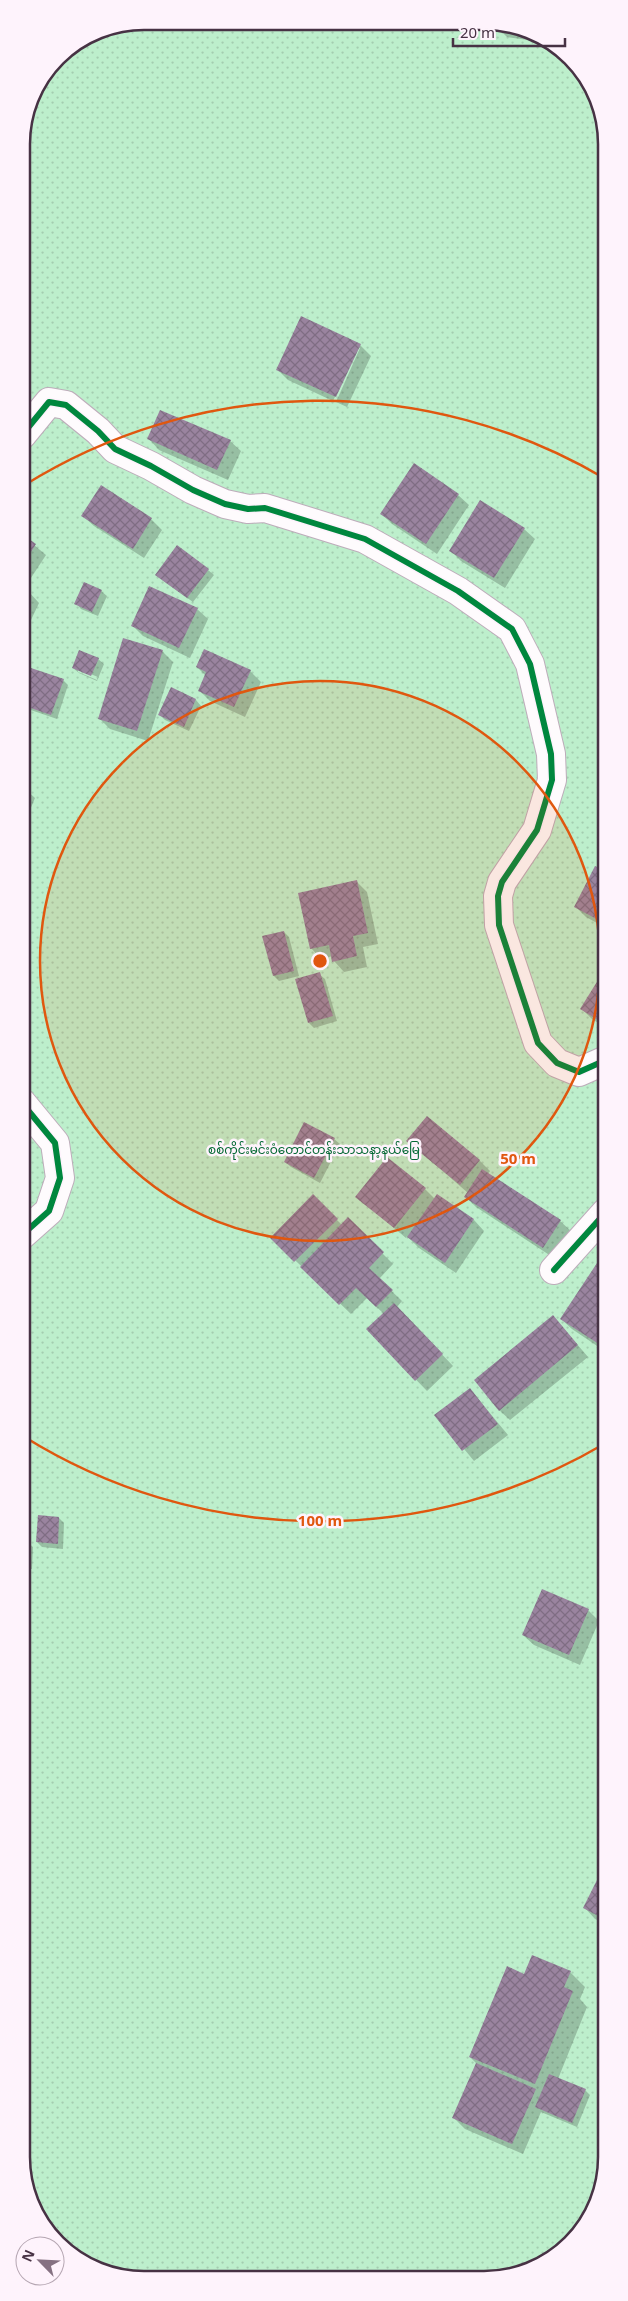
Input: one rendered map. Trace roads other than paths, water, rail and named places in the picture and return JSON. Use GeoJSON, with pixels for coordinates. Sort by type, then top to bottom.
{"type":"FeatureCollection","features":[{"type":"Feature","properties":{"kind":"street"},"geometry":{"type":"LineString","coordinates":[[30,425],[49,402],[66,405],[98,431],[115,449],[194,490],[225,504],[248,509],[265,508],[365,538],[458,592],[512,629],[530,664],[551,754],[552,780],[537,830],[502,882],[498,896],[499,925],[538,1043],[557,1063],[578,1072],[598,1063]]}},
{"type":"Feature","properties":{"kind":"street"},"geometry":{"type":"LineString","coordinates":[[30,1112],[55,1143],[60,1178],[49,1211],[30,1228]]}},
{"type":"Feature","properties":{"kind":"street"},"geometry":{"type":"LineString","coordinates":[[554,1270],[598,1221]]}},
{"type":"Feature","properties":{"kind":"park label","name":"စစ်ကိုင်းမင်းဝံတောင်တန်းသာသနာ့နယ်မြေ"},"geometry":{"type":"Point","coordinates":[314,1150]}}]}
